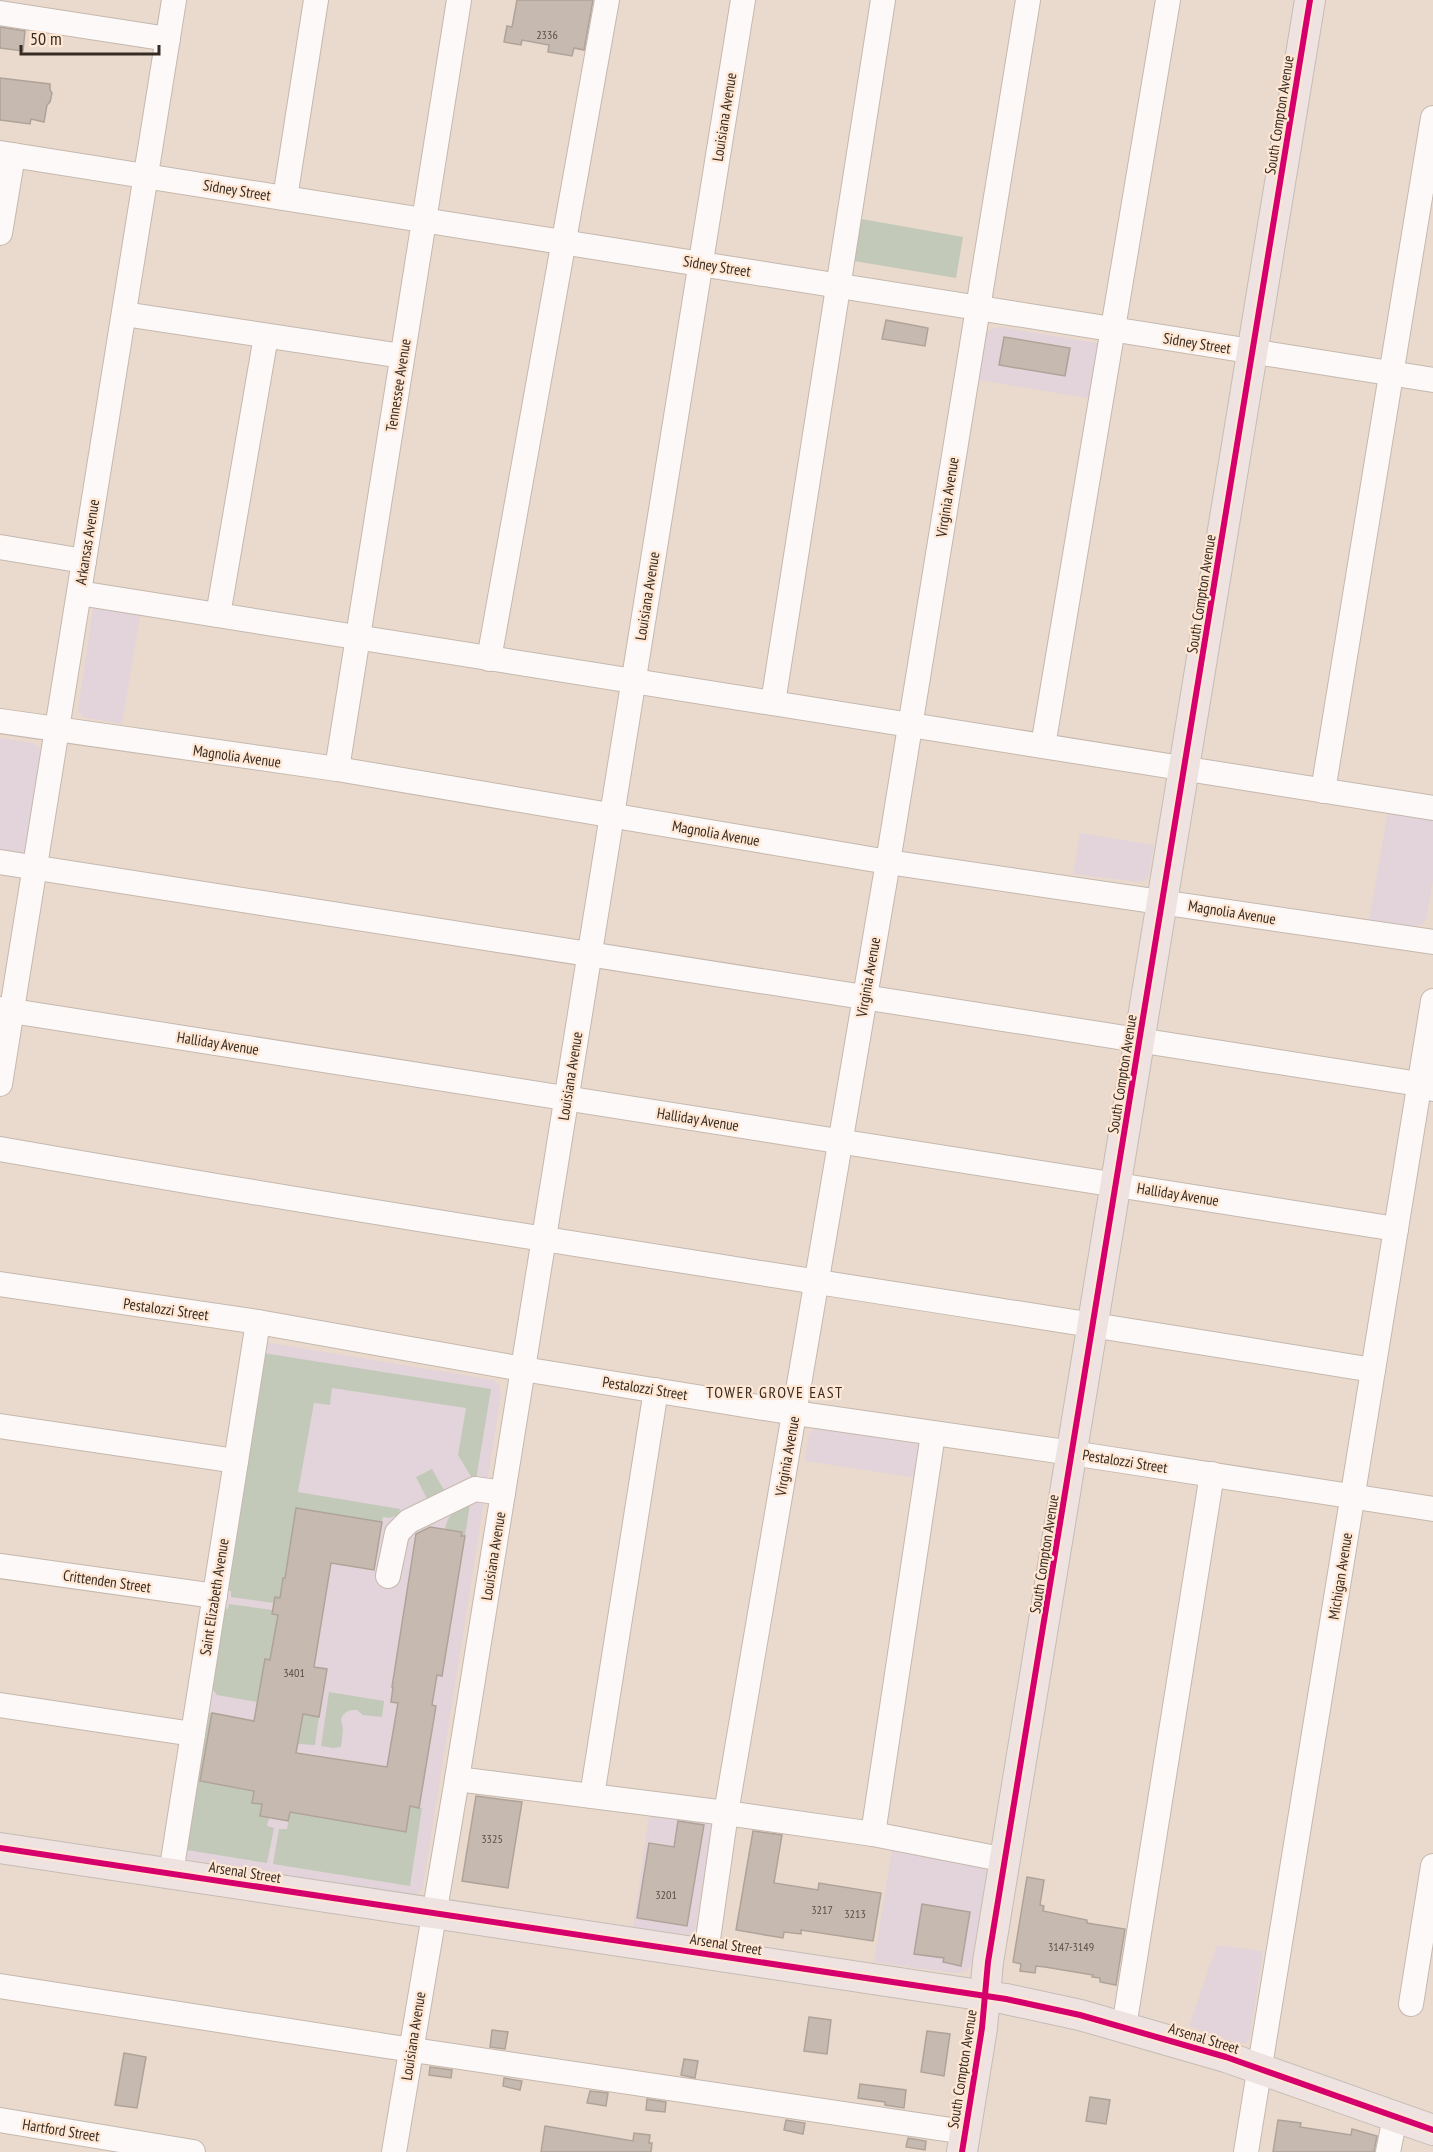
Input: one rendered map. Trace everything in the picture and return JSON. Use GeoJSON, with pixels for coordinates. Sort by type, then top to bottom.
{"type":"FeatureCollection","features":[{"type":"Feature","properties":{"kind":"main road","name":"South Compton Avenue"},"geometry":{"type":"LineString","coordinates":[[963,2142],[982,2028],[988,1962],[1310,0]]}},
{"type":"Feature","properties":{"kind":"main road","name":"Arsenal Street"},"geometry":{"type":"LineString","coordinates":[[0,1848],[985,1996],[1080,2015],[1124,2027],[1260,2068],[1433,2130]]}},
{"type":"Feature","properties":{"kind":"street","name":"Arkansas Avenue"},"geometry":{"type":"LineString","coordinates":[[0,1084],[6,1010],[35,867],[174,0]]}},
{"type":"Feature","properties":{"kind":"street"},"geometry":{"type":"LineString","coordinates":[[285,198],[316,0]]}},
{"type":"Feature","properties":{"kind":"street","name":"Tennessee Avenue"},"geometry":{"type":"LineString","coordinates":[[337,770],[459,0]]}},
{"type":"Feature","properties":{"kind":"street"},"geometry":{"type":"LineString","coordinates":[[489,658],[607,0]]}},
{"type":"Feature","properties":{"kind":"street","name":"Louisiana Avenue"},"geometry":{"type":"LineString","coordinates":[[394,2152],[457,1779],[743,0]]}},
{"type":"Feature","properties":{"kind":"street"},"geometry":{"type":"LineString","coordinates":[[773,703],[883,0]]}},
{"type":"Feature","properties":{"kind":"street","name":"Virginia Avenue"},"geometry":{"type":"LineString","coordinates":[[706,1953],[726,1813],[888,862],[1028,0]]}},
{"type":"Feature","properties":{"kind":"street"},"geometry":{"type":"LineString","coordinates":[[1043,746],[1168,0]]}},
{"type":"Feature","properties":{"kind":"street"},"geometry":{"type":"LineString","coordinates":[[0,13],[168,39]]}},
{"type":"Feature","properties":{"kind":"street"},"geometry":{"type":"LineString","coordinates":[[1323,791],[1433,118]]}},
{"type":"Feature","properties":{"kind":"street"},"geometry":{"type":"LineString","coordinates":[[0,233],[6,154]]}},
{"type":"Feature","properties":{"kind":"street","name":"Sidney Street"},"geometry":{"type":"LineString","coordinates":[[6,154],[1433,380]]}},
{"type":"Feature","properties":{"kind":"street"},"geometry":{"type":"LineString","coordinates":[[124,314],[402,356]]}},
{"type":"Feature","properties":{"kind":"street"},"geometry":{"type":"LineString","coordinates":[[218,615],[266,336]]}},
{"type":"Feature","properties":{"kind":"street"},"geometry":{"type":"LineString","coordinates":[[0,547],[84,561]]}},
{"type":"Feature","properties":{"kind":"street"},"geometry":{"type":"LineString","coordinates":[[79,593],[1433,808]]}},
{"type":"Feature","properties":{"kind":"street","name":"Magnolia Avenue"},"geometry":{"type":"LineString","coordinates":[[0,721],[337,770],[888,862],[1433,942]]}},
{"type":"Feature","properties":{"kind":"street"},"geometry":{"type":"LineString","coordinates":[[0,862],[1426,1086]]}},
{"type":"Feature","properties":{"kind":"street","name":"Michigan Avenue"},"geometry":{"type":"LineString","coordinates":[[1246,2152],[1396,1229],[1426,1086],[1433,1001]]}},
{"type":"Feature","properties":{"kind":"street","name":"Halliday Avenue"},"geometry":{"type":"LineString","coordinates":[[6,1010],[1396,1229]]}},
{"type":"Feature","properties":{"kind":"street"},"geometry":{"type":"LineString","coordinates":[[0,1149],[544,1240],[1094,1324],[1373,1370]]}},
{"type":"Feature","properties":{"kind":"street","name":"Pestalozzi Street"},"geometry":{"type":"LineString","coordinates":[[0,1284],[258,1322],[523,1369],[795,1413],[1433,1509]]}},
{"type":"Feature","properties":{"kind":"street","name":"Saint Elizabeth Avenue"},"geometry":{"type":"LineString","coordinates":[[171,1873],[258,1322]]}},
{"type":"Feature","properties":{"kind":"street"},"geometry":{"type":"LineString","coordinates":[[592,1796],[656,1390]]}},
{"type":"Feature","properties":{"kind":"street"},"geometry":{"type":"LineString","coordinates":[[0,1426],[236,1461]]}},
{"type":"Feature","properties":{"kind":"street"},"geometry":{"type":"LineString","coordinates":[[873,1834],[933,1434]]}},
{"type":"Feature","properties":{"kind":"street"},"geometry":{"type":"LineString","coordinates":[[1124,2027],[1212,1474]]}},
{"type":"Feature","properties":{"kind":"street"},"geometry":{"type":"LineString","coordinates":[[388,1576],[397,1533],[409,1521],[475,1490],[503,1494]]}},
{"type":"Feature","properties":{"kind":"street","name":"Crittenden Street"},"geometry":{"type":"LineString","coordinates":[[0,1566],[215,1596]]}},
{"type":"Feature","properties":{"kind":"street"},"geometry":{"type":"LineString","coordinates":[[0,1706],[193,1734]]}},
{"type":"Feature","properties":{"kind":"street"},"geometry":{"type":"LineString","coordinates":[[457,1779],[873,1834],[1006,1860]]}},
{"type":"Feature","properties":{"kind":"street"},"geometry":{"type":"LineString","coordinates":[[1411,2004],[1433,1866]]}},
{"type":"Feature","properties":{"kind":"street"},"geometry":{"type":"LineString","coordinates":[[0,1986],[411,2050],[963,2142]]}},
{"type":"Feature","properties":{"kind":"street"},"geometry":{"type":"LineString","coordinates":[[1388,2152],[1395,2117]]}},
{"type":"Feature","properties":{"kind":"street","name":"Hartford Street"},"geometry":{"type":"LineString","coordinates":[[0,2120],[193,2152]]}},
{"type":"Feature","properties":{"kind":"shaded area"},"geometry":{"type":"Polygon","coordinates":[[[1000,327],[1103,344],[1094,399],[978,380],[985,335],[989,330],[1000,327]]]}},
{"type":"Feature","properties":{"kind":"shaded area"},"geometry":{"type":"Polygon","coordinates":[[[94,602],[141,610],[122,724],[86,718],[80,714],[78,708],[94,602]]]}},
{"type":"Feature","properties":{"kind":"shaded area"},"geometry":{"type":"Polygon","coordinates":[[[0,738],[32,743],[40,748],[41,756],[25,859],[0,855],[0,738]]]}},
{"type":"Feature","properties":{"kind":"shaded area"},"geometry":{"type":"Polygon","coordinates":[[[1389,806],[1433,814],[1433,880],[1426,920],[1422,925],[1369,920],[1389,806]]]}},
{"type":"Feature","properties":{"kind":"shaded area"},"geometry":{"type":"Polygon","coordinates":[[[1080,833],[1154,845],[1149,875],[1145,881],[1073,874],[1080,833]]]}},
{"type":"Feature","properties":{"kind":"shaded area"},"geometry":{"type":"Polygon","coordinates":[[[264,1342],[494,1380],[500,1386],[501,1395],[423,1887],[418,1893],[409,1895],[180,1858],[264,1342]]]}},
{"type":"Feature","properties":{"kind":"shaded area"},"geometry":{"type":"Polygon","coordinates":[[[823,1428],[923,1445],[917,1478],[805,1461],[809,1434],[814,1429],[823,1428]]]}},
{"type":"Feature","properties":{"kind":"shaded area"},"geometry":{"type":"Polygon","coordinates":[[[650,1809],[713,1820],[695,1931],[689,1935],[633,1927],[650,1809]]]}},
{"type":"Feature","properties":{"kind":"shaded area"},"geometry":{"type":"Polygon","coordinates":[[[892,1850],[988,1865],[971,1966],[964,1972],[954,1973],[874,1962],[892,1850]]]}},
{"type":"Feature","properties":{"kind":"shaded area"},"geometry":{"type":"Polygon","coordinates":[[[1217,1945],[1263,1951],[1250,2037],[1246,2043],[1240,2044],[1189,2026],[1217,1945]]]}},
{"type":"Feature","properties":{"kind":"green space"},"geometry":{"type":"Polygon","coordinates":[[[856,218],[963,237],[956,278],[848,260],[856,218]]]}},
{"type":"Feature","properties":{"kind":"green space"},"geometry":{"type":"Polygon","coordinates":[[[263,1353],[491,1389],[476,1480],[472,1478],[458,1455],[466,1408],[332,1388],[330,1405],[314,1403],[298,1492],[400,1509],[399,1514],[390,1518],[383,1517],[382,1522],[296,1508],[288,1557],[297,1580],[283,1578],[280,1598],[275,1598],[273,1603],[231,1597],[231,1591],[224,1591],[263,1353]]]}},
{"type":"Feature","properties":{"kind":"green space"},"geometry":{"type":"Polygon","coordinates":[[[432,1469],[444,1490],[427,1499],[416,1477],[432,1469]]]}},
{"type":"Feature","properties":{"kind":"green space"},"geometry":{"type":"Polygon","coordinates":[[[470,1504],[465,1536],[461,1536],[461,1532],[445,1529],[453,1513],[470,1504]]]}},
{"type":"Feature","properties":{"kind":"green space"},"geometry":{"type":"Polygon","coordinates":[[[229,1604],[272,1610],[272,1614],[278,1615],[274,1636],[289,1638],[285,1663],[265,1659],[257,1702],[217,1695],[209,1685],[221,1608],[228,1609],[229,1604]]]}},
{"type":"Feature","properties":{"kind":"green space"},"geometry":{"type":"Polygon","coordinates":[[[329,1692],[384,1701],[382,1717],[363,1715],[357,1710],[351,1710],[341,1719],[343,1730],[341,1747],[321,1746],[329,1692]]]}},
{"type":"Feature","properties":{"kind":"green space"},"geometry":{"type":"Polygon","coordinates":[[[205,1713],[212,1713],[200,1781],[254,1791],[252,1802],[262,1804],[260,1816],[269,1818],[267,1826],[274,1828],[267,1863],[181,1849],[205,1713]]]}},
{"type":"Feature","properties":{"kind":"green space"},"geometry":{"type":"Polygon","coordinates":[[[300,1714],[319,1717],[315,1745],[298,1744],[300,1714]]]}},
{"type":"Feature","properties":{"kind":"green space"},"geometry":{"type":"Polygon","coordinates":[[[410,1806],[422,1808],[410,1886],[273,1864],[279,1829],[287,1829],[290,1812],[406,1831],[410,1806]]]}},
{"type":"Feature","properties":{"kind":"building"},"geometry":{"type":"Polygon","coordinates":[[[517,0],[593,0],[584,50],[574,48],[572,56],[548,52],[549,45],[522,40],[521,45],[504,42],[507,26],[512,27],[517,0]]]}},
{"type":"Feature","properties":{"kind":"building"},"geometry":{"type":"Polygon","coordinates":[[[0,27],[25,31],[23,51],[0,48],[0,27]]]}},
{"type":"Feature","properties":{"kind":"building"},"geometry":{"type":"Polygon","coordinates":[[[0,78],[50,84],[52,93],[44,122],[31,119],[30,124],[0,120],[0,78]]]}},
{"type":"Feature","properties":{"kind":"building"},"geometry":{"type":"Polygon","coordinates":[[[886,320],[928,328],[925,346],[882,339],[886,320]]]}},
{"type":"Feature","properties":{"kind":"building"},"geometry":{"type":"Polygon","coordinates":[[[1004,337],[1070,348],[1065,376],[999,365],[1004,337]]]}},
{"type":"Feature","properties":{"kind":"building"},"geometry":{"type":"Polygon","coordinates":[[[296,1508],[382,1522],[374,1570],[331,1563],[314,1667],[327,1669],[319,1717],[303,1714],[296,1753],[387,1767],[398,1703],[391,1702],[392,1687],[416,1534],[430,1527],[462,1532],[461,1536],[465,1536],[442,1676],[437,1675],[432,1705],[436,1706],[419,1808],[410,1806],[406,1832],[290,1812],[288,1821],[260,1816],[262,1804],[252,1803],[254,1791],[200,1781],[212,1713],[254,1721],[265,1659],[270,1660],[278,1615],[272,1614],[275,1597],[280,1598],[283,1578],[285,1578],[296,1508]]]}},
{"type":"Feature","properties":{"kind":"building"},"geometry":{"type":"Polygon","coordinates":[[[476,1796],[522,1802],[508,1888],[462,1881],[476,1796]]]}},
{"type":"Feature","properties":{"kind":"building"},"geometry":{"type":"Polygon","coordinates":[[[678,1821],[704,1825],[687,1926],[637,1918],[649,1843],[674,1847],[678,1821]]]}},
{"type":"Feature","properties":{"kind":"building"},"geometry":{"type":"Polygon","coordinates":[[[753,1831],[782,1835],[774,1883],[818,1890],[819,1883],[881,1893],[873,1941],[801,1930],[801,1934],[784,1932],[783,1938],[736,1930],[753,1831]]]}},
{"type":"Feature","properties":{"kind":"building"},"geometry":{"type":"Polygon","coordinates":[[[1027,1877],[1044,1880],[1040,1905],[1044,1906],[1043,1911],[1087,1920],[1087,1923],[1125,1929],[1116,1985],[1100,1982],[1100,1978],[1092,1977],[1093,1975],[1045,1967],[1036,1966],[1035,1973],[1020,1971],[1021,1964],[1013,1962],[1027,1877]]]}},
{"type":"Feature","properties":{"kind":"building"},"geometry":{"type":"Polygon","coordinates":[[[922,1904],[970,1912],[961,1966],[943,1962],[944,1958],[914,1954],[922,1904]]]}},
{"type":"Feature","properties":{"kind":"building"},"geometry":{"type":"Polygon","coordinates":[[[809,2017],[831,2020],[827,2054],[804,2051],[809,2017]]]}},
{"type":"Feature","properties":{"kind":"building"},"geometry":{"type":"Polygon","coordinates":[[[492,2030],[508,2032],[505,2049],[490,2047],[492,2030]]]}},
{"type":"Feature","properties":{"kind":"building"},"geometry":{"type":"Polygon","coordinates":[[[927,2031],[950,2034],[944,2076],[921,2072],[927,2031]]]}},
{"type":"Feature","properties":{"kind":"building"},"geometry":{"type":"Polygon","coordinates":[[[124,2053],[146,2057],[137,2108],[115,2105],[124,2053]]]}},
{"type":"Feature","properties":{"kind":"building"},"geometry":{"type":"Polygon","coordinates":[[[684,2059],[698,2061],[695,2078],[681,2075],[684,2059]]]}},
{"type":"Feature","properties":{"kind":"building"},"geometry":{"type":"Polygon","coordinates":[[[430,2067],[452,2070],[451,2078],[429,2075],[430,2067]]]}},
{"type":"Feature","properties":{"kind":"building"},"geometry":{"type":"Polygon","coordinates":[[[504,2078],[522,2081],[520,2090],[503,2086],[504,2078]]]}},
{"type":"Feature","properties":{"kind":"building"},"geometry":{"type":"Polygon","coordinates":[[[860,2084],[906,2090],[904,2108],[885,2105],[885,2102],[858,2098],[860,2084]]]}},
{"type":"Feature","properties":{"kind":"building"},"geometry":{"type":"Polygon","coordinates":[[[590,2091],[608,2093],[606,2106],[587,2103],[590,2091]]]}},
{"type":"Feature","properties":{"kind":"building"},"geometry":{"type":"Polygon","coordinates":[[[1090,2097],[1110,2100],[1106,2124],[1086,2121],[1090,2097]]]}},
{"type":"Feature","properties":{"kind":"building"},"geometry":{"type":"Polygon","coordinates":[[[647,2099],[666,2102],[665,2112],[646,2110],[647,2099]]]}},
{"type":"Feature","properties":{"kind":"building"},"geometry":{"type":"Polygon","coordinates":[[[786,2120],[805,2123],[803,2134],[784,2130],[786,2120]]]}},
{"type":"Feature","properties":{"kind":"building"},"geometry":{"type":"Polygon","coordinates":[[[1278,2120],[1301,2123],[1300,2127],[1351,2135],[1352,2129],[1377,2136],[1374,2152],[1273,2152],[1278,2120]]]}},
{"type":"Feature","properties":{"kind":"building"},"geometry":{"type":"Polygon","coordinates":[[[545,2126],[633,2141],[634,2133],[650,2135],[651,2152],[541,2152],[545,2126]]]}},
{"type":"Feature","properties":{"kind":"building"},"geometry":{"type":"Polygon","coordinates":[[[908,2138],[926,2141],[925,2150],[906,2147],[908,2138]]]}},
{"type":"Feature","properties":{"kind":"cycle path"},"geometry":{"type":"LineString","coordinates":[[962,2152],[982,2028],[988,1962],[1310,0]]}},
{"type":"Feature","properties":{"kind":"cycle path"},"geometry":{"type":"LineString","coordinates":[[0,1848],[1006,1999],[1080,2015],[1226,2057],[1433,2130]]}},
{"type":"Feature","properties":{"kind":"district","name":"TOWER GROVE EAST"},"geometry":{"type":"Point","coordinates":[775,1392]}}]}
